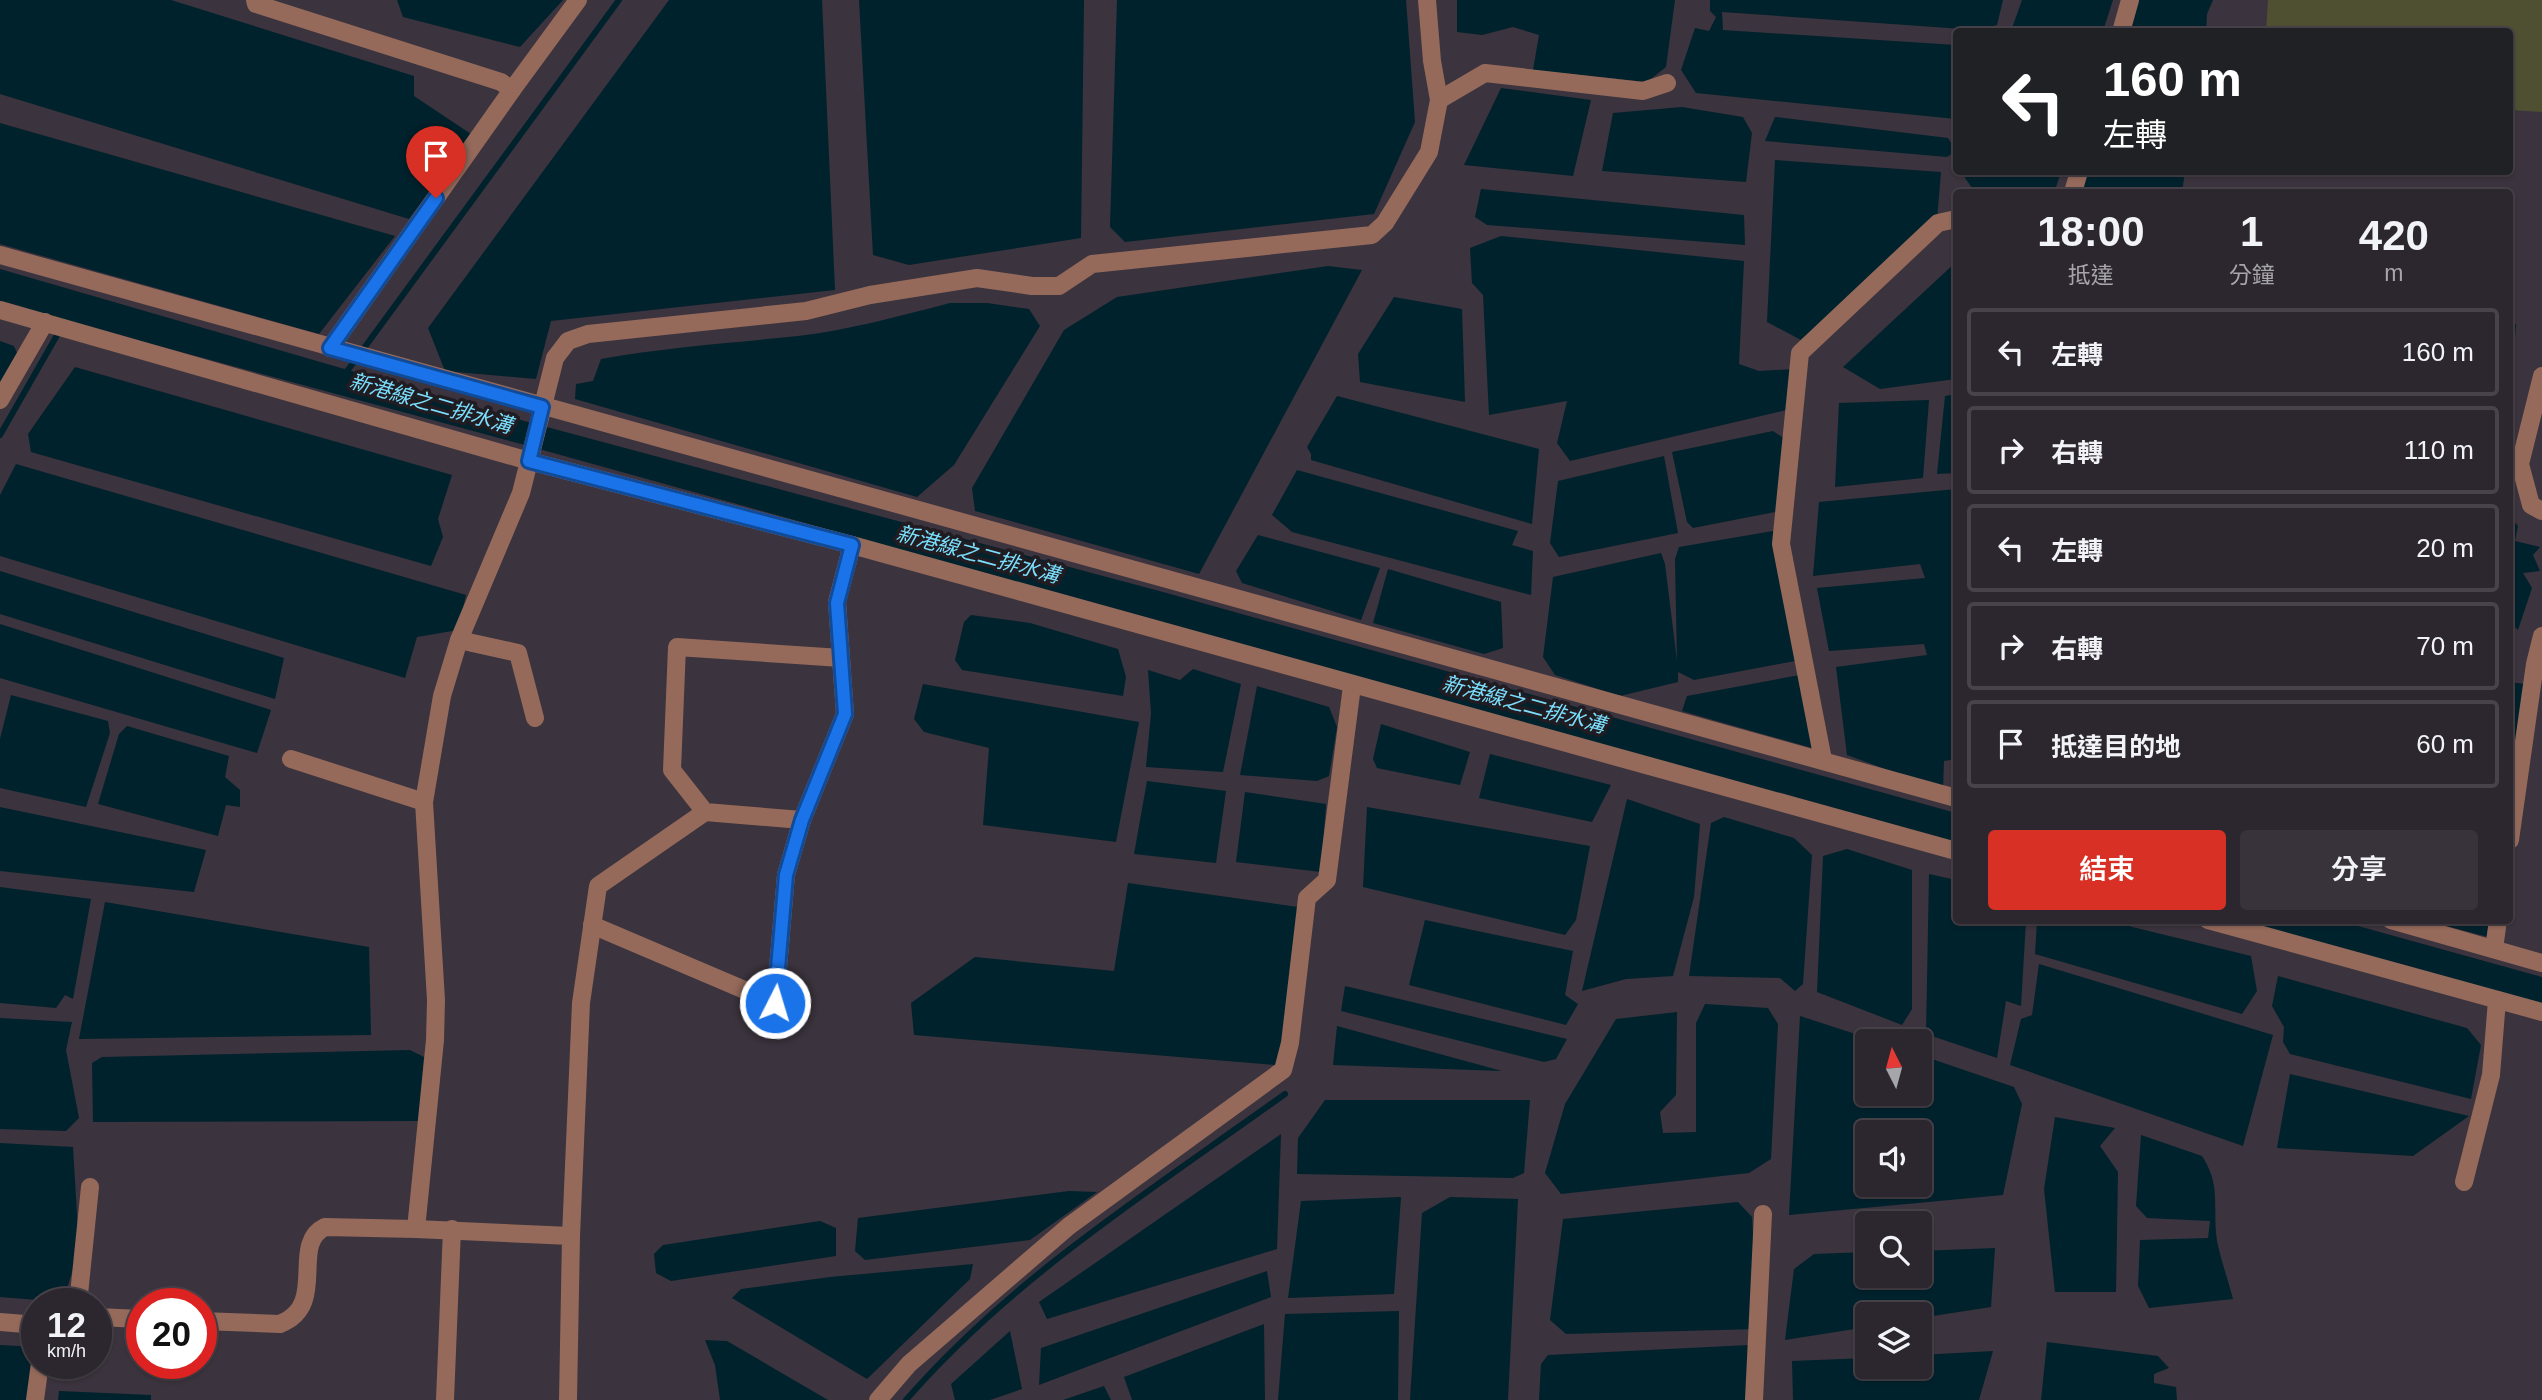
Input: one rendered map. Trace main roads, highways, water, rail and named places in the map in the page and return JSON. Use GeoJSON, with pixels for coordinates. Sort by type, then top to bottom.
{"type":"FeatureCollection","features":[{"type":"Feature","properties":{"kind":"water"},"geometry":{"type":"Polygon","coordinates":[[[0,0],[171,0],[414,76],[414,96],[471,134],[409,219],[0,94],[0,0]]]}},
{"type":"Feature","properties":{"kind":"water"},"geometry":{"type":"Polygon","coordinates":[[[397,0],[563,0],[520,47],[403,17],[397,0]]]}},
{"type":"Feature","properties":{"kind":"water"},"geometry":{"type":"Polygon","coordinates":[[[669,0],[822,0],[835,290],[551,321],[536,379],[445,371],[428,328],[669,0]]]}},
{"type":"Feature","properties":{"kind":"water"},"geometry":{"type":"Polygon","coordinates":[[[859,0],[1084,0],[1081,238],[909,265],[873,255],[859,0]]]}},
{"type":"Feature","properties":{"kind":"water"},"geometry":{"type":"Polygon","coordinates":[[[1117,0],[1406,0],[1415,122],[1374,214],[1125,242],[1110,227],[1117,0]]]}},
{"type":"Feature","properties":{"kind":"water"},"geometry":{"type":"Polygon","coordinates":[[[1457,0],[1675,0],[1666,67],[1647,82],[1533,70],[1539,35],[1513,27],[1482,35],[1457,32],[1457,0]]]}},
{"type":"Feature","properties":{"kind":"water"},"geometry":{"type":"Polygon","coordinates":[[[1710,0],[2003,0],[1997,25],[1985,28],[1953,28],[1722,12],[1723,30],[1953,45],[1953,119],[1696,93],[1681,70],[1695,28],[1709,31],[1716,17],[1710,11],[1710,0]]]}},
{"type":"Feature","properties":{"kind":"water"},"geometry":{"type":"Polygon","coordinates":[[[2022,0],[2113,0],[2104,28],[2012,28],[2022,0]]]}},
{"type":"Feature","properties":{"kind":"water"},"geometry":{"type":"Polygon","coordinates":[[[2135,0],[2213,0],[2207,14],[2206,28],[2127,28],[2135,0]]]}},
{"type":"Feature","properties":{"kind":"water"},"geometry":{"type":"Polygon","coordinates":[[[1501,88],[1591,100],[1573,176],[1464,165],[1501,88]]]}},
{"type":"Feature","properties":{"kind":"water"},"geometry":{"type":"Polygon","coordinates":[[[1682,107],[1743,117],[1752,133],[1746,182],[1602,171],[1613,113],[1682,107]]]}},
{"type":"Feature","properties":{"kind":"water"},"geometry":{"type":"Polygon","coordinates":[[[1775,117],[1948,138],[1953,146],[1953,153],[1947,157],[1765,141],[1775,117]]]}},
{"type":"Feature","properties":{"kind":"water"},"geometry":{"type":"Polygon","coordinates":[[[0,123],[395,236],[319,334],[0,244],[0,123]]]}},
{"type":"Feature","properties":{"kind":"water"},"geometry":{"type":"Polygon","coordinates":[[[1775,160],[1941,172],[1937,220],[1801,340],[1767,322],[1775,160]]]}},
{"type":"Feature","properties":{"kind":"water"},"geometry":{"type":"Polygon","coordinates":[[[1966,175],[2060,175],[2053,189],[1973,189],[1965,178],[1966,175]]]}},
{"type":"Feature","properties":{"kind":"water"},"geometry":{"type":"Polygon","coordinates":[[[2078,175],[2185,175],[2182,189],[2073,189],[2078,175]]]}},
{"type":"Feature","properties":{"kind":"water"},"geometry":{"type":"Polygon","coordinates":[[[1481,189],[1744,215],[1745,245],[1487,225],[1475,217],[1481,189]]]}},
{"type":"Feature","properties":{"kind":"water"},"geometry":{"type":"Polygon","coordinates":[[[1501,236],[1744,261],[1739,364],[1759,371],[1796,369],[1795,408],[1570,461],[1557,443],[1567,401],[1489,415],[1483,295],[1472,283],[1470,248],[1501,236]]]}},
{"type":"Feature","properties":{"kind":"water"},"geometry":{"type":"Polygon","coordinates":[[[1953,265],[1953,379],[1880,389],[1843,367],[1953,265]]]}},
{"type":"Feature","properties":{"kind":"water"},"geometry":{"type":"Polygon","coordinates":[[[1328,266],[1362,270],[1199,574],[975,511],[972,488],[1064,330],[1117,297],[1328,266]]]}},
{"type":"Feature","properties":{"kind":"water","name":"新港線之二排水溝"},"geometry":{"type":"Polygon","coordinates":[[[0,269],[517,419],[1163,592],[1953,812],[1953,842],[521,444],[0,303],[0,269]]]}},
{"type":"Feature","properties":{"kind":"water"},"geometry":{"type":"Polygon","coordinates":[[[1394,297],[1462,309],[1465,402],[1360,382],[1358,354],[1394,297]]]}},
{"type":"Feature","properties":{"kind":"water"},"geometry":{"type":"Polygon","coordinates":[[[950,303],[987,303],[1029,309],[1040,326],[954,465],[917,497],[575,399],[576,384],[593,381],[601,359],[817,333],[950,303]]]}},
{"type":"Feature","properties":{"kind":"water"},"geometry":{"type":"Polygon","coordinates":[[[2513,324],[2516,324],[2513,366],[2513,324]]]}},
{"type":"Feature","properties":{"kind":"water"},"geometry":{"type":"Polygon","coordinates":[[[0,341],[14,346],[21,362],[0,396],[0,341]]]}},
{"type":"Feature","properties":{"kind":"water"},"geometry":{"type":"Polygon","coordinates":[[[75,367],[452,475],[438,519],[443,537],[431,566],[31,452],[28,434],[75,367]]]}},
{"type":"Feature","properties":{"kind":"water"},"geometry":{"type":"Polygon","coordinates":[[[1953,395],[1953,473],[1937,474],[1945,396],[1953,395]]]}},
{"type":"Feature","properties":{"kind":"water"},"geometry":{"type":"Polygon","coordinates":[[[1337,396],[1539,449],[1532,524],[1311,460],[1307,447],[1337,396]]]}},
{"type":"Feature","properties":{"kind":"water"},"geometry":{"type":"Polygon","coordinates":[[[1929,400],[1923,478],[1835,487],[1839,403],[1929,400]]]}},
{"type":"Feature","properties":{"kind":"water"},"geometry":{"type":"Polygon","coordinates":[[[1773,431],[1791,443],[1780,511],[1693,528],[1687,522],[1672,452],[1773,431]]]}},
{"type":"Feature","properties":{"kind":"water"},"geometry":{"type":"Polygon","coordinates":[[[1664,456],[1678,533],[1559,557],[1550,543],[1558,481],[1664,456]]]}},
{"type":"Feature","properties":{"kind":"water"},"geometry":{"type":"Polygon","coordinates":[[[16,464],[466,595],[458,630],[417,637],[405,678],[0,556],[0,495],[16,464]]]}},
{"type":"Feature","properties":{"kind":"water"},"geometry":{"type":"Polygon","coordinates":[[[1297,470],[1518,531],[1512,545],[1533,551],[1531,595],[1292,532],[1272,515],[1297,470]]]}},
{"type":"Feature","properties":{"kind":"water"},"geometry":{"type":"Polygon","coordinates":[[[1953,489],[1953,760],[1944,761],[1943,790],[1847,755],[1836,667],[1927,655],[1924,644],[1829,651],[1817,588],[1925,578],[1920,564],[1813,576],[1819,502],[1953,489]]]}},
{"type":"Feature","properties":{"kind":"water"},"geometry":{"type":"Polygon","coordinates":[[[2513,520],[2518,526],[2515,541],[2540,547],[2533,555],[2540,571],[2523,573],[2532,588],[2518,630],[2513,626],[2513,520]]]}},
{"type":"Feature","properties":{"kind":"water"},"geometry":{"type":"Polygon","coordinates":[[[1773,531],[1795,661],[1694,680],[1678,672],[1678,682],[1620,696],[1555,675],[1543,657],[1553,577],[1661,553],[1665,564],[1677,661],[1675,559],[1679,547],[1773,531]]]}},
{"type":"Feature","properties":{"kind":"water"},"geometry":{"type":"Polygon","coordinates":[[[1258,535],[1380,568],[1361,620],[1242,583],[1236,571],[1258,535]]]}},
{"type":"Feature","properties":{"kind":"water"},"geometry":{"type":"Polygon","coordinates":[[[1388,569],[1501,602],[1503,648],[1484,654],[1373,623],[1388,569]]]}},
{"type":"Feature","properties":{"kind":"water"},"geometry":{"type":"Polygon","coordinates":[[[0,571],[284,658],[275,699],[0,614],[0,571]]]}},
{"type":"Feature","properties":{"kind":"water"},"geometry":{"type":"Polygon","coordinates":[[[971,615],[1030,623],[1118,649],[1126,677],[1123,696],[962,670],[955,660],[964,622],[971,615]]]}},
{"type":"Feature","properties":{"kind":"water"},"geometry":{"type":"Polygon","coordinates":[[[0,624],[271,710],[257,753],[0,678],[0,624]]]}},
{"type":"Feature","properties":{"kind":"water"},"geometry":{"type":"Polygon","coordinates":[[[1193,669],[1241,684],[1223,772],[1146,767],[1151,713],[1148,670],[1180,680],[1193,669]]]}},
{"type":"Feature","properties":{"kind":"water"},"geometry":{"type":"Polygon","coordinates":[[[1805,674],[1812,748],[1682,711],[1687,696],[1805,674]]]}},
{"type":"Feature","properties":{"kind":"water"},"geometry":{"type":"Polygon","coordinates":[[[2513,682],[2532,685],[2513,806],[2513,682]]]}},
{"type":"Feature","properties":{"kind":"water"},"geometry":{"type":"Polygon","coordinates":[[[923,684],[1139,722],[1116,842],[983,825],[989,748],[924,732],[914,719],[923,684]]]}},
{"type":"Feature","properties":{"kind":"water"},"geometry":{"type":"Polygon","coordinates":[[[1257,686],[1329,707],[1337,727],[1329,776],[1317,781],[1240,775],[1257,686]]]}},
{"type":"Feature","properties":{"kind":"water"},"geometry":{"type":"Polygon","coordinates":[[[11,695],[108,721],[110,733],[86,807],[0,788],[0,739],[11,695]]]}},
{"type":"Feature","properties":{"kind":"water"},"geometry":{"type":"Polygon","coordinates":[[[1381,724],[1470,752],[1460,785],[1377,768],[1373,759],[1381,724]]]}},
{"type":"Feature","properties":{"kind":"water"},"geometry":{"type":"Polygon","coordinates":[[[127,726],[229,756],[225,777],[240,790],[240,807],[226,805],[218,836],[98,804],[119,734],[127,726]]]}},
{"type":"Feature","properties":{"kind":"water"},"geometry":{"type":"Polygon","coordinates":[[[1490,754],[1611,785],[1592,822],[1479,798],[1490,754]]]}},
{"type":"Feature","properties":{"kind":"water"},"geometry":{"type":"Polygon","coordinates":[[[1147,781],[1226,791],[1216,863],[1134,854],[1147,781]]]}},
{"type":"Feature","properties":{"kind":"water"},"geometry":{"type":"Polygon","coordinates":[[[1245,792],[1326,804],[1321,872],[1236,862],[1245,792]]]}},
{"type":"Feature","properties":{"kind":"water"},"geometry":{"type":"Polygon","coordinates":[[[1627,799],[1700,824],[1694,897],[1673,976],[1626,979],[1582,991],[1627,799]]]}},
{"type":"Feature","properties":{"kind":"water"},"geometry":{"type":"Polygon","coordinates":[[[0,807],[206,850],[194,892],[0,871],[0,807]]]}},
{"type":"Feature","properties":{"kind":"water"},"geometry":{"type":"Polygon","coordinates":[[[1367,807],[1590,846],[1576,920],[1565,935],[1363,887],[1367,807]]]}},
{"type":"Feature","properties":{"kind":"water"},"geometry":{"type":"Polygon","coordinates":[[[1724,817],[1794,838],[1812,855],[1803,984],[1795,991],[1780,978],[1689,976],[1711,823],[1724,817]]]}},
{"type":"Feature","properties":{"kind":"water"},"geometry":{"type":"Polygon","coordinates":[[[1847,849],[1912,870],[1912,1009],[1902,1025],[1817,992],[1823,856],[1847,849]]]}},
{"type":"Feature","properties":{"kind":"water"},"geometry":{"type":"Polygon","coordinates":[[[1929,874],[1953,879],[1953,924],[2026,924],[2021,1006],[2006,1001],[1997,1058],[1932,1036],[1932,1029],[1926,1029],[1929,874]]]}},
{"type":"Feature","properties":{"kind":"water"},"geometry":{"type":"Polygon","coordinates":[[[1128,883],[1305,908],[1287,1066],[914,1035],[911,1003],[975,957],[1114,971],[1128,883]]]}},
{"type":"Feature","properties":{"kind":"water"},"geometry":{"type":"Polygon","coordinates":[[[0,887],[91,899],[73,999],[65,995],[56,1008],[0,1003],[0,887]]]}},
{"type":"Feature","properties":{"kind":"water"},"geometry":{"type":"Polygon","coordinates":[[[105,902],[369,947],[371,1035],[79,1039],[105,902]]]}},
{"type":"Feature","properties":{"kind":"water"},"geometry":{"type":"Polygon","coordinates":[[[1425,920],[1573,951],[1565,995],[1578,1004],[1566,1025],[1409,985],[1425,920]]]}},
{"type":"Feature","properties":{"kind":"water"},"geometry":{"type":"Polygon","coordinates":[[[2037,924],[2120,924],[2251,956],[2257,991],[2242,1014],[2035,954],[2037,924]]]}},
{"type":"Feature","properties":{"kind":"water"},"geometry":{"type":"Polygon","coordinates":[[[2249,924],[2351,924],[2542,977],[2542,1004],[2249,924]]]}},
{"type":"Feature","properties":{"kind":"water"},"geometry":{"type":"Polygon","coordinates":[[[2439,924],[2491,924],[2488,937],[2439,924]]]}},
{"type":"Feature","properties":{"kind":"water"},"geometry":{"type":"Polygon","coordinates":[[[2039,964],[2273,1035],[2243,1146],[2010,1065],[2021,1019],[2032,1015],[2039,964]]]}},
{"type":"Feature","properties":{"kind":"water"},"geometry":{"type":"Polygon","coordinates":[[[2278,976],[2467,1028],[2481,1045],[2471,1099],[2290,1054],[2283,1042],[2284,1027],[2272,1006],[2278,976]]]}},
{"type":"Feature","properties":{"kind":"water"},"geometry":{"type":"Polygon","coordinates":[[[1345,986],[1567,1039],[1556,1059],[1544,1062],[1341,1011],[1345,986]]]}},
{"type":"Feature","properties":{"kind":"water"},"geometry":{"type":"Polygon","coordinates":[[[1705,1004],[1768,1008],[1778,1024],[1771,1159],[1749,1173],[1561,1194],[1545,1173],[1565,1104],[1616,1019],[1677,1012],[1676,1095],[1660,1112],[1663,1133],[1696,1132],[1696,1023],[1705,1004]]]}},
{"type":"Feature","properties":{"kind":"water"},"geometry":{"type":"Polygon","coordinates":[[[1800,1016],[1855,1034],[1855,1106],[1932,1106],[1932,1059],[2014,1087],[2022,1104],[2003,1195],[1789,1215],[1800,1016]]]}},
{"type":"Feature","properties":{"kind":"water"},"geometry":{"type":"Polygon","coordinates":[[[0,1018],[72,1022],[66,1050],[79,1118],[66,1131],[0,1129],[0,1018]]]}},
{"type":"Feature","properties":{"kind":"water"},"geometry":{"type":"Polygon","coordinates":[[[1337,1026],[1502,1071],[1333,1065],[1337,1026]]]}},
{"type":"Feature","properties":{"kind":"water"},"geometry":{"type":"Polygon","coordinates":[[[410,1050],[424,1057],[419,1121],[93,1122],[92,1063],[102,1057],[410,1050]]]}},
{"type":"Feature","properties":{"kind":"water"},"geometry":{"type":"Polygon","coordinates":[[[2290,1074],[2469,1116],[2413,1156],[2277,1148],[2290,1074]]]}},
{"type":"Feature","properties":{"kind":"water"},"geometry":{"type":"Polygon","coordinates":[[[1325,1100],[1530,1100],[1524,1173],[1513,1178],[1297,1174],[1298,1138],[1325,1100]]]}},
{"type":"Feature","properties":{"kind":"water"},"geometry":{"type":"Polygon","coordinates":[[[2055,1117],[2115,1128],[2100,1146],[2118,1172],[2116,1292],[2055,1292],[2044,1189],[2055,1117]]]}},
{"type":"Feature","properties":{"kind":"water"},"geometry":{"type":"Polygon","coordinates":[[[1281,1134],[1277,1249],[1047,1319],[1039,1302],[1281,1134]]]}},
{"type":"Feature","properties":{"kind":"water"},"geometry":{"type":"Polygon","coordinates":[[[2141,1135],[2202,1156],[2212,1178],[2217,1241],[2233,1299],[2149,1308],[2138,1286],[2140,1240],[2208,1238],[2210,1221],[2147,1218],[2136,1206],[2141,1135]]]}},
{"type":"Feature","properties":{"kind":"water"},"geometry":{"type":"Polygon","coordinates":[[[0,1143],[73,1147],[79,1249],[67,1288],[21,1288],[21,1299],[0,1297],[0,1143]]]}},
{"type":"Feature","properties":{"kind":"water"},"geometry":{"type":"Polygon","coordinates":[[[1069,1191],[1097,1192],[1030,1240],[865,1260],[855,1251],[858,1218],[1069,1191]]]}},
{"type":"Feature","properties":{"kind":"water"},"geometry":{"type":"Polygon","coordinates":[[[1401,1197],[1394,1294],[1288,1298],[1301,1201],[1401,1197]]]}},
{"type":"Feature","properties":{"kind":"water"},"geometry":{"type":"Polygon","coordinates":[[[1450,1197],[1518,1199],[1508,1400],[1410,1400],[1422,1213],[1450,1197]]]}},
{"type":"Feature","properties":{"kind":"water"},"geometry":{"type":"Polygon","coordinates":[[[1738,1202],[1752,1217],[1758,1329],[1566,1334],[1550,1320],[1563,1219],[1738,1202]]]}},
{"type":"Feature","properties":{"kind":"water"},"geometry":{"type":"Polygon","coordinates":[[[820,1221],[836,1228],[836,1256],[671,1281],[656,1273],[654,1254],[663,1245],[820,1221]]]}},
{"type":"Feature","properties":{"kind":"water"},"geometry":{"type":"Polygon","coordinates":[[[1995,1248],[1991,1307],[1932,1316],[1932,1302],[1855,1302],[1855,1329],[1785,1340],[1794,1269],[1814,1254],[1855,1252],[1855,1288],[1932,1288],[1932,1251],[1995,1248]]]}},
{"type":"Feature","properties":{"kind":"water"},"geometry":{"type":"Polygon","coordinates":[[[973,1264],[970,1279],[867,1379],[732,1298],[741,1289],[830,1277],[973,1264]]]}},
{"type":"Feature","properties":{"kind":"water"},"geometry":{"type":"Polygon","coordinates":[[[1267,1271],[1271,1297],[1039,1385],[1041,1348],[1267,1271]]]}},
{"type":"Feature","properties":{"kind":"water"},"geometry":{"type":"Polygon","coordinates":[[[1399,1311],[1398,1400],[1278,1400],[1285,1314],[1399,1311]]]}},
{"type":"Feature","properties":{"kind":"water"},"geometry":{"type":"Polygon","coordinates":[[[1264,1324],[1265,1400],[1132,1400],[1124,1377],[1264,1324]]]}},
{"type":"Feature","properties":{"kind":"water"},"geometry":{"type":"Polygon","coordinates":[[[1010,1331],[1022,1389],[990,1400],[955,1400],[951,1384],[1010,1331]]]}},
{"type":"Feature","properties":{"kind":"water"},"geometry":{"type":"Polygon","coordinates":[[[705,1340],[727,1341],[828,1400],[720,1400],[715,1365],[705,1340]]]}},
{"type":"Feature","properties":{"kind":"water"},"geometry":{"type":"Polygon","coordinates":[[[2047,1342],[2158,1356],[2169,1368],[2154,1374],[2154,1383],[2176,1387],[2177,1400],[2041,1400],[2047,1342]]]}},
{"type":"Feature","properties":{"kind":"water"},"geometry":{"type":"Polygon","coordinates":[[[0,1345],[21,1346],[21,1379],[36,1379],[35,1400],[0,1400],[0,1345]]]}},
{"type":"Feature","properties":{"kind":"water"},"geometry":{"type":"Polygon","coordinates":[[[1749,1345],[1747,1400],[1539,1400],[1541,1364],[1548,1355],[1749,1345]]]}},
{"type":"Feature","properties":{"kind":"water"},"geometry":{"type":"Polygon","coordinates":[[[1993,1351],[1979,1400],[1793,1400],[1792,1361],[1855,1358],[1855,1379],[1932,1379],[1932,1354],[1993,1351]]]}},
{"type":"Feature","properties":{"kind":"water"},"geometry":{"type":"Polygon","coordinates":[[[1104,1386],[1111,1400],[1063,1400],[1104,1386]]]}},
{"type":"Feature","properties":{"kind":"water"},"geometry":{"type":"Polygon","coordinates":[[[59,1391],[151,1395],[151,1400],[58,1400],[59,1391]]]}},
{"type":"Feature","properties":{"kind":"waterway","name":"新港線之二排水溝"},"geometry":{"type":"LineString","coordinates":[[345,374],[619,0]]}},
{"type":"Feature","properties":{"kind":"waterway"},"geometry":{"type":"LineString","coordinates":[[0,435],[60,330]]}},
{"type":"Feature","properties":{"kind":"waterway"},"geometry":{"type":"LineString","coordinates":[[906,1400],[992,1313],[1086,1236],[1285,1094]]}}]}
